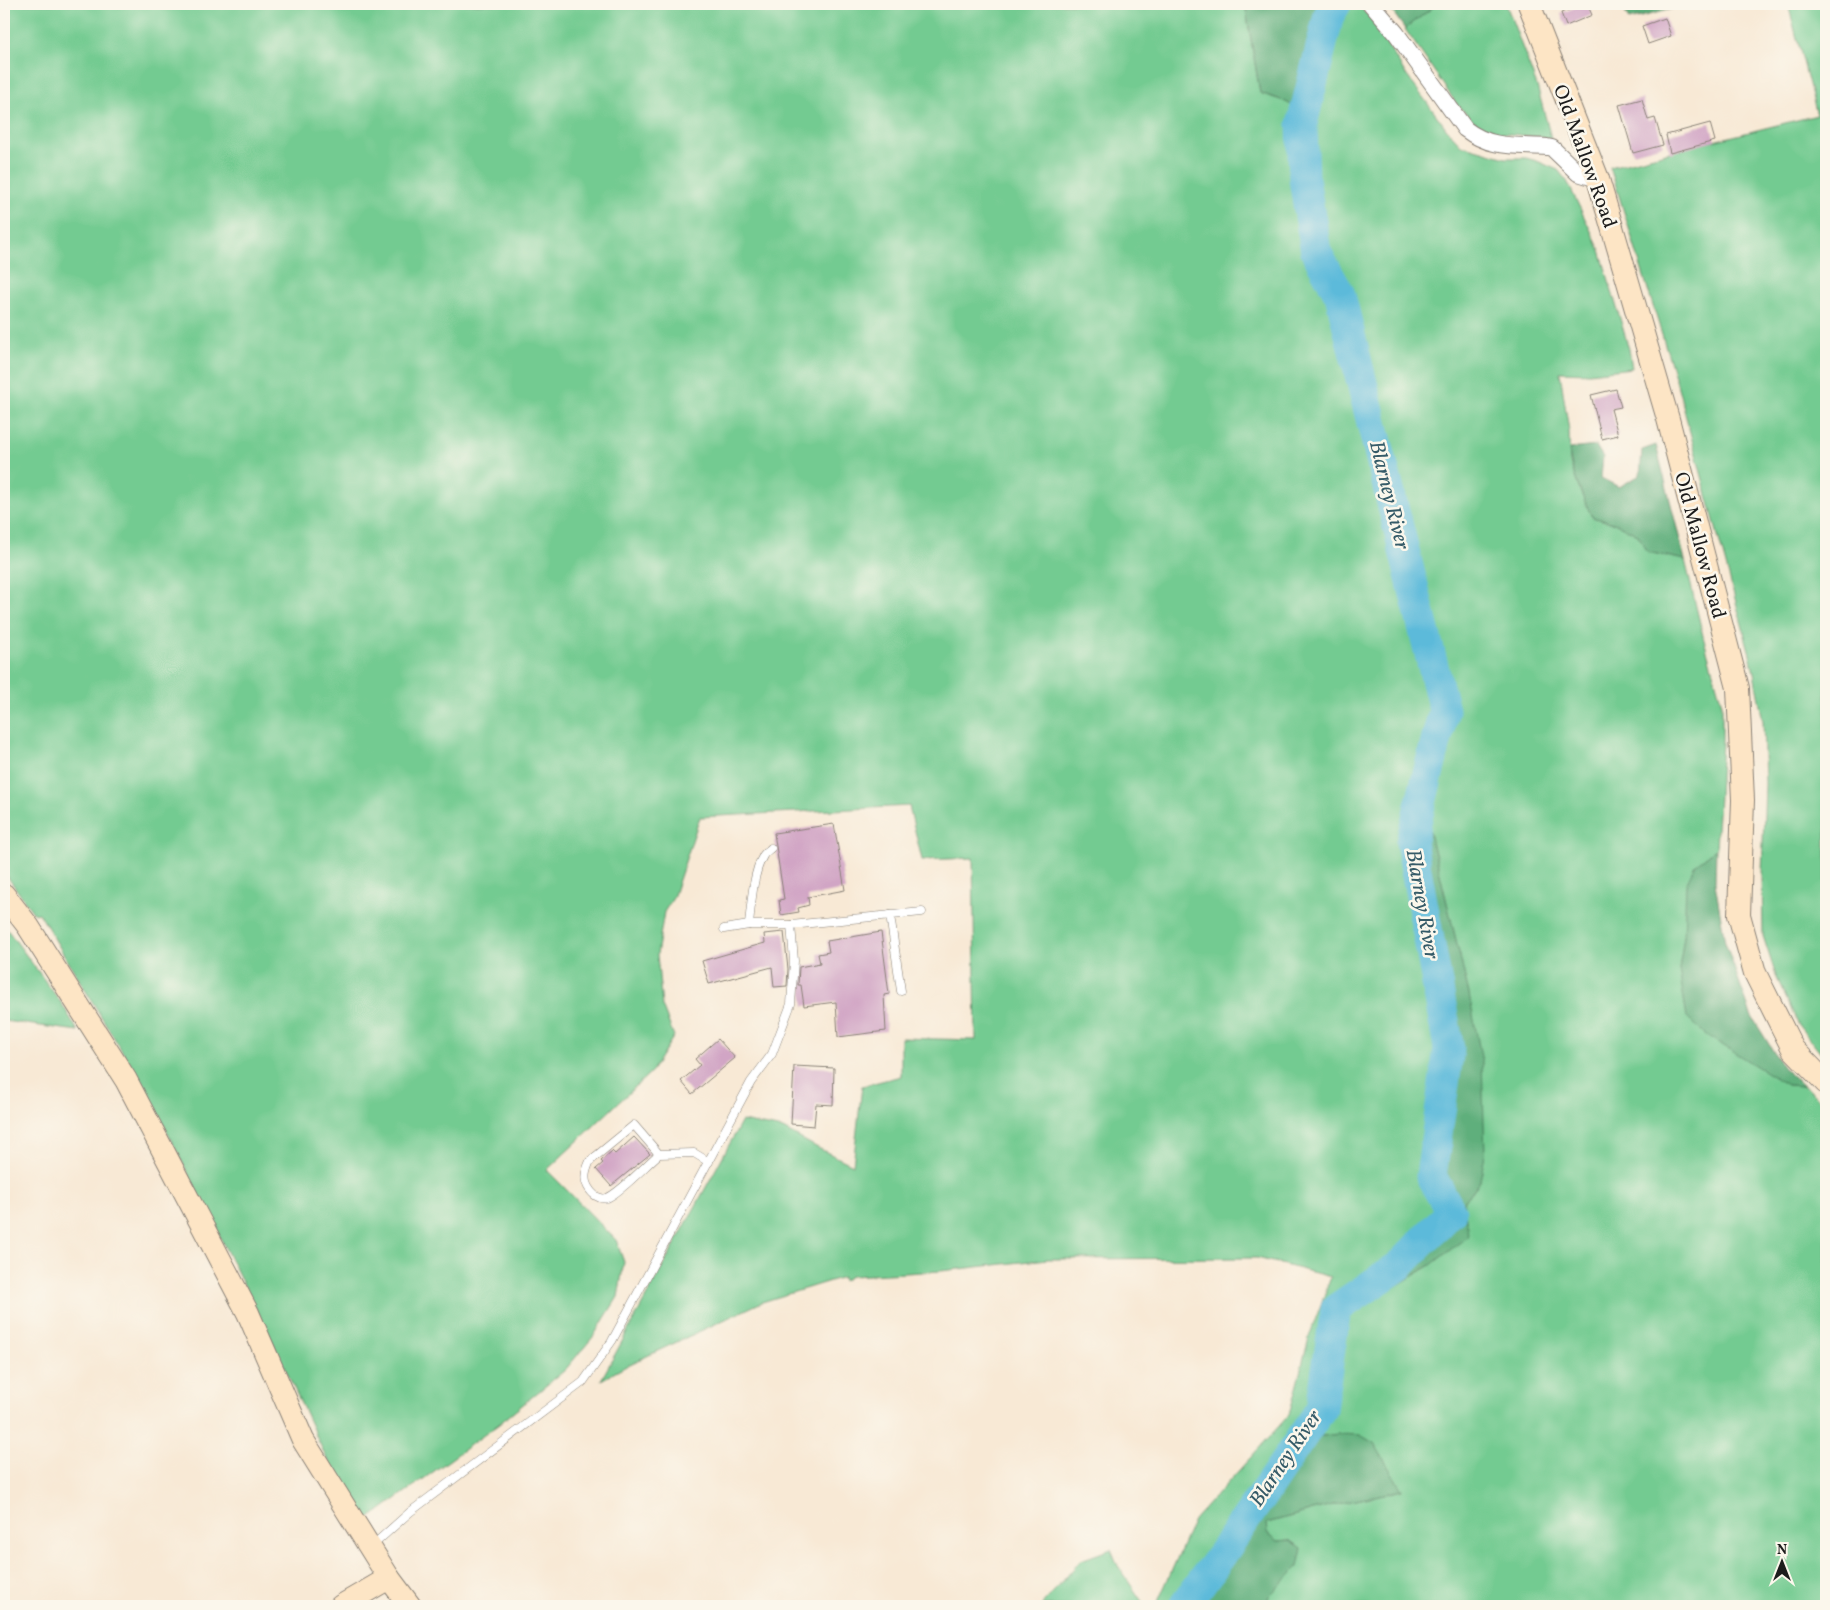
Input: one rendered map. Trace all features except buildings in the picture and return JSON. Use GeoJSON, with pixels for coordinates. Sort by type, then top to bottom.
{"type":"FeatureCollection","features":[{"type":"Feature","properties":{"kind":"street"},"geometry":{"type":"LineString","coordinates":[[1371,4],[1396,33],[1465,128],[1481,139],[1495,144],[1547,146],[1552,148],[1578,173],[1598,179]]}},
{"type":"Feature","properties":{"kind":"street","name":"Old Mallow Road"},"geometry":{"type":"LineString","coordinates":[[1529,4],[1598,179],[1668,419],[1738,688],[1743,800],[1739,915],[1755,972],[1793,1049],[1826,1083]]}},
{"type":"Feature","properties":{"kind":"street"},"geometry":{"type":"LineString","coordinates":[[4,894],[28,926],[126,1080],[248,1313],[303,1440],[389,1578],[410,1606]]}},
{"type":"Feature","properties":{"kind":"street"},"geometry":{"type":"LineString","coordinates":[[341,1606],[389,1578]]}},
{"type":"Feature","properties":{"kind":"lane"},"geometry":{"type":"LineString","coordinates":[[749,925],[752,896],[763,855],[772,848]]}},
{"type":"Feature","properties":{"kind":"lane"},"geometry":{"type":"LineString","coordinates":[[724,929],[749,925],[791,925],[922,912]]}},
{"type":"Feature","properties":{"kind":"lane"},"geometry":{"type":"LineString","coordinates":[[890,915],[901,990]]}},
{"type":"Feature","properties":{"kind":"lane"},"geometry":{"type":"LineString","coordinates":[[370,1547],[410,1512],[584,1382],[612,1341],[751,1082],[772,1054],[791,1004],[794,961],[791,925]]}},
{"type":"Feature","properties":{"kind":"lane"},"geometry":{"type":"LineString","coordinates":[[659,1154],[634,1125],[590,1161],[585,1177],[587,1186],[599,1198],[607,1198],[619,1190],[659,1154],[694,1153],[708,1162]]}},
{"type":"Feature","properties":{"kind":"green space"},"geometry":{"type":"Polygon","coordinates":[[[4,4],[1245,4],[1260,93],[1284,101],[1305,112],[1304,179],[1316,251],[1321,243],[1317,226],[1312,128],[1328,58],[1346,4],[1356,4],[1370,17],[1407,76],[1461,145],[1506,158],[1526,158],[1558,170],[1567,181],[1600,250],[1629,349],[1632,368],[1589,373],[1560,372],[1569,431],[1570,462],[1592,517],[1617,524],[1638,535],[1648,552],[1685,560],[1704,640],[1722,704],[1722,741],[1716,849],[1695,865],[1679,970],[1787,1085],[1804,1086],[1826,1106],[1826,1606],[1265,1606],[1269,1596],[1281,1584],[1290,1540],[1278,1541],[1268,1533],[1267,1523],[1324,1507],[1402,1490],[1385,1463],[1338,1434],[1307,1438],[1324,1409],[1338,1314],[1344,1317],[1431,1265],[1464,1202],[1480,1181],[1469,994],[1429,829],[1420,824],[1439,734],[1435,746],[1426,748],[1405,834],[1442,1050],[1424,1173],[1447,1211],[1398,1262],[1328,1307],[1312,1406],[1242,1512],[1174,1606],[1156,1606],[1194,1520],[1289,1415],[1310,1334],[1331,1277],[1257,1258],[1048,1259],[941,1271],[851,1276],[843,1281],[843,1277],[762,1302],[630,1364],[601,1380],[742,1121],[783,1129],[853,1165],[862,1086],[901,1076],[901,1038],[976,1040],[973,858],[922,860],[909,806],[700,817],[673,898],[664,912],[657,955],[662,1006],[674,1036],[652,1071],[547,1170],[616,1240],[624,1262],[618,1297],[593,1337],[565,1370],[499,1424],[363,1523],[325,1455],[274,1345],[149,1096],[39,913],[34,914],[4,872],[4,4]]]}},
{"type":"Feature","properties":{"kind":"green space"},"geometry":{"type":"Polygon","coordinates":[[[1245,4],[1336,4],[1329,15],[1305,112],[1284,101],[1260,93],[1245,4]]]}},
{"type":"Feature","properties":{"kind":"green space"},"geometry":{"type":"Polygon","coordinates":[[[1387,4],[1437,4],[1405,29],[1387,4]]]}},
{"type":"Feature","properties":{"kind":"green space"},"geometry":{"type":"Polygon","coordinates":[[[1437,4],[1506,4],[1537,86],[1551,138],[1500,133],[1482,128],[1458,106],[1405,29],[1437,4]]]}},
{"type":"Feature","properties":{"kind":"green space"},"geometry":{"type":"Polygon","coordinates":[[[1621,4],[1691,4],[1629,20],[1621,4]]]}},
{"type":"Feature","properties":{"kind":"green space"},"geometry":{"type":"Polygon","coordinates":[[[1788,4],[1826,4],[1826,1060],[1799,1026],[1776,976],[1763,936],[1762,874],[1765,784],[1763,721],[1751,658],[1676,380],[1610,167],[1817,115],[1788,4]]]}},
{"type":"Feature","properties":{"kind":"green space"},"geometry":{"type":"Polygon","coordinates":[[[1656,445],[1685,560],[1648,552],[1638,535],[1617,524],[1592,517],[1575,475],[1569,449],[1596,446],[1603,457],[1601,478],[1619,487],[1640,475],[1642,450],[1656,445]]]}},
{"type":"Feature","properties":{"kind":"green space"},"geometry":{"type":"Polygon","coordinates":[[[1420,824],[1429,829],[1469,994],[1482,1062],[1485,1154],[1480,1181],[1464,1202],[1468,1236],[1431,1265],[1344,1317],[1338,1314],[1412,1260],[1457,1213],[1436,1174],[1456,1049],[1414,842],[1420,824]]]}},
{"type":"Feature","properties":{"kind":"green space"},"geometry":{"type":"Polygon","coordinates":[[[1716,849],[1715,883],[1725,942],[1751,1015],[1783,1067],[1804,1086],[1787,1085],[1706,1035],[1687,1017],[1679,970],[1684,936],[1686,884],[1695,865],[1716,849]]]}},
{"type":"Feature","properties":{"kind":"green space"},"geometry":{"type":"Polygon","coordinates":[[[4,925],[62,1004],[78,1031],[4,1021],[4,925]]]}},
{"type":"Feature","properties":{"kind":"green space"},"geometry":{"type":"Polygon","coordinates":[[[1338,1434],[1360,1435],[1374,1443],[1402,1490],[1324,1507],[1267,1523],[1268,1533],[1278,1541],[1290,1540],[1302,1548],[1298,1567],[1269,1596],[1265,1606],[1190,1606],[1307,1438],[1338,1434]]]}},
{"type":"Feature","properties":{"kind":"green space"},"geometry":{"type":"Polygon","coordinates":[[[1111,1549],[1118,1566],[1145,1606],[1041,1606],[1081,1560],[1111,1549]]]}},
{"type":"Feature","properties":{"kind":"waterway","name":"Blarney River"},"geometry":{"type":"LineString","coordinates":[[1184,1606],[1222,1554],[1321,1409],[1336,1309],[1399,1266],[1451,1212],[1431,1176],[1449,1048],[1411,842],[1444,710],[1340,295],[1316,252],[1304,179],[1302,124],[1329,15],[1336,4]]}}]}
